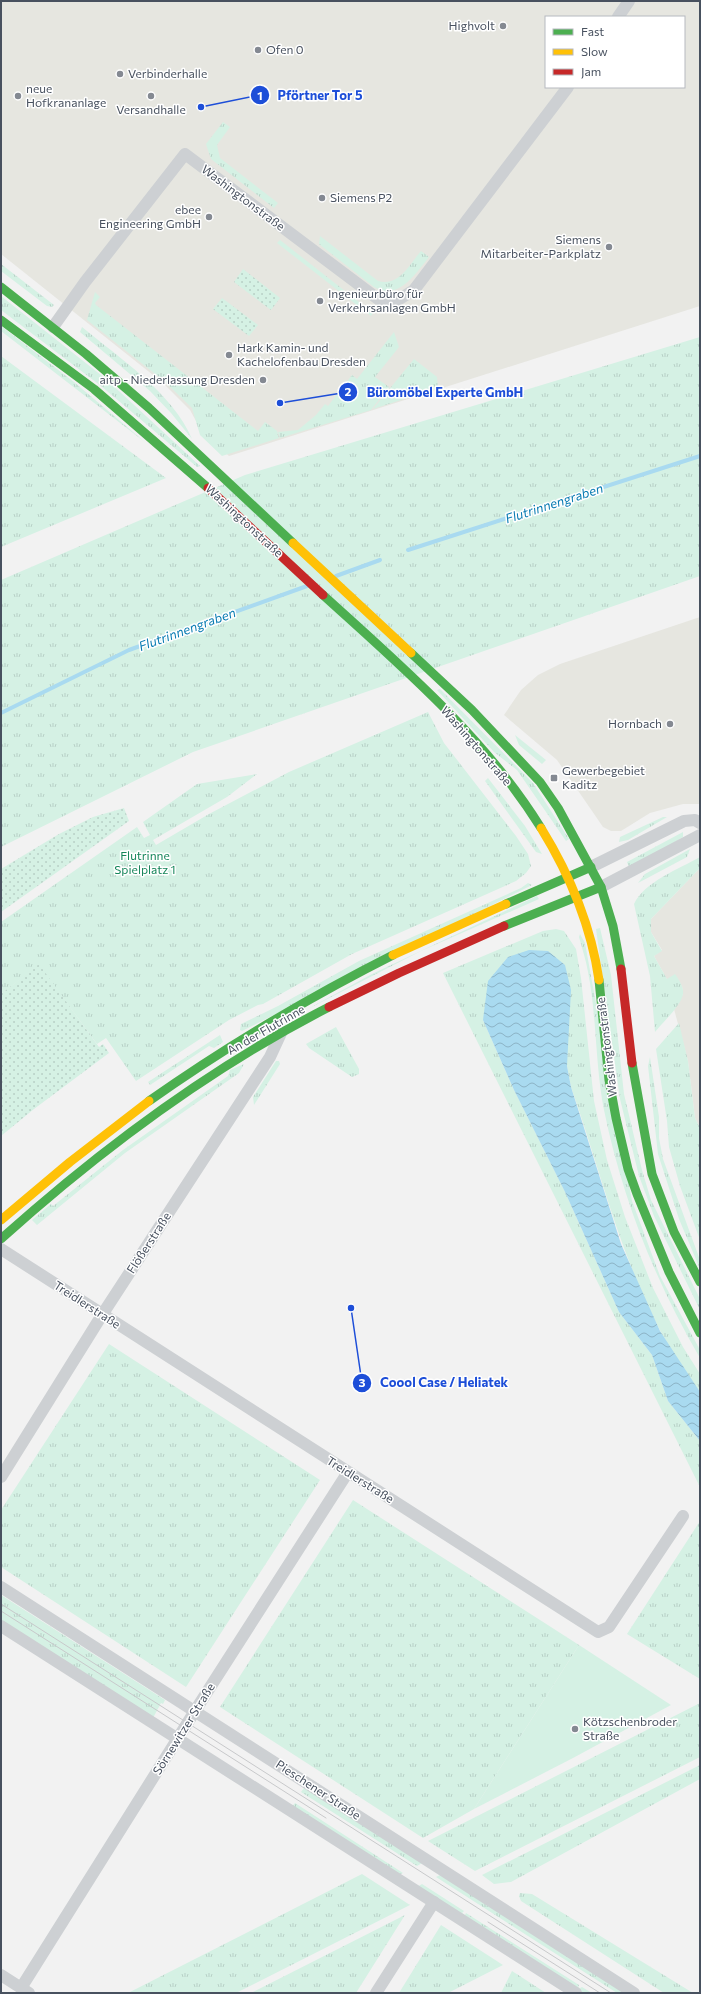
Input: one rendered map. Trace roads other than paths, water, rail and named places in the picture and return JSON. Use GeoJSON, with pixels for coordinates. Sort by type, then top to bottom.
{"type":"FeatureCollection","features":[{"type":"Feature","properties":{"kind":"main road","name":"Washingtonstraße"},"geometry":{"type":"LineString","coordinates":[[1,287],[53,327],[121,383],[447,686],[494,732],[540,782],[558,808],[591,867],[600,887],[613,926],[620,957],[634,1076],[652,1174],[674,1232],[700,1282]]}},
{"type":"Feature","properties":{"kind":"main road","name":"Washingtonstraße"},"geometry":{"type":"LineString","coordinates":[[1,320],[94,389],[191,472],[429,692],[493,762],[529,809],[568,877],[577,896],[594,948],[600,980],[609,1079],[620,1137],[633,1183],[664,1262],[700,1333]]}},
{"type":"Feature","properties":{"kind":"main road","name":"An der Flutrinne"},"geometry":{"type":"LineString","coordinates":[[1,1220],[84,1149],[155,1097],[239,1041],[294,1008],[424,940],[591,867]]}},
{"type":"Feature","properties":{"kind":"main road","name":"An der Flutrinne"},"geometry":{"type":"LineString","coordinates":[[1,1240],[90,1164],[227,1067],[281,1034],[431,957],[600,887]]}},
{"type":"Feature","properties":{"kind":"street"},"geometry":{"type":"LineString","coordinates":[[619,16],[629,1]]}},
{"type":"Feature","properties":{"kind":"street","name":"Washingtonstraße"},"geometry":{"type":"LineString","coordinates":[[53,327],[85,282],[185,154],[378,299],[398,300],[414,290],[567,88]]}},
{"type":"Feature","properties":{"kind":"street"},"geometry":{"type":"LineString","coordinates":[[591,867],[684,821],[695,820],[700,823]]}},
{"type":"Feature","properties":{"kind":"street"},"geometry":{"type":"LineString","coordinates":[[600,887],[700,835]]}},
{"type":"Feature","properties":{"kind":"street","name":"Flößerstraße"},"geometry":{"type":"LineString","coordinates":[[1,1476],[102,1315],[270,1058],[294,1008]]}},
{"type":"Feature","properties":{"kind":"street","name":"Treidlerstraße"},"geometry":{"type":"LineString","coordinates":[[1,1249],[598,1632],[609,1627],[683,1516]]}},
{"type":"Feature","properties":{"kind":"street","name":"Sörnewitzer Straße"},"geometry":{"type":"LineString","coordinates":[[25,1990],[195,1710],[348,1472]]}},
{"type":"Feature","properties":{"kind":"street","name":"Pieschener Straße"},"geometry":{"type":"LineString","coordinates":[[1,1587],[195,1710],[634,1993]]}},
{"type":"Feature","properties":{"kind":"street"},"geometry":{"type":"LineString","coordinates":[[1,1626],[576,1993]]}},
{"type":"Feature","properties":{"kind":"street"},"geometry":{"type":"LineString","coordinates":[[376,1993],[434,1902]]}},
{"type":"Feature","properties":{"kind":"street"},"geometry":{"type":"LineString","coordinates":[[1,1975],[25,1990]]}},
{"type":"Feature","properties":{"kind":"water"},"geometry":{"type":"Polygon","coordinates":[[[529,950],[548,951],[565,965],[571,990],[567,1066],[571,1087],[621,1244],[660,1331],[700,1392],[700,1441],[668,1401],[652,1355],[619,1312],[565,1192],[514,1090],[483,1020],[488,981],[508,957],[529,950]]]}},
{"type":"Feature","properties":{"kind":"waterway","name":"Flutrinnengraben"},"geometry":{"type":"LineString","coordinates":[[408,550],[700,456]]}},
{"type":"Feature","properties":{"kind":"waterway","name":"Flutrinnengraben"},"geometry":{"type":"LineString","coordinates":[[336,576],[380,560]]}},
{"type":"Feature","properties":{"kind":"waterway","name":"Flutrinnengraben"},"geometry":{"type":"LineString","coordinates":[[1,713],[129,650],[307,586]]}},
{"type":"Feature","properties":{"kind":"tram line"},"geometry":{"type":"LineString","coordinates":[[1,1604],[611,1993]]}},
{"type":"Feature","properties":{"kind":"tram line"},"geometry":{"type":"LineString","coordinates":[[1,1611],[326,1818]]}},
{"type":"Feature","properties":{"kind":"tram line"},"geometry":{"type":"LineString","coordinates":[[488,1922],[600,1993]]}},
{"type":"Feature","properties":{"kind":"place","name":"Highvolt"},"geometry":{"type":"Point","coordinates":[503,26]}},
{"type":"Feature","properties":{"kind":"place","name":"Ofen 0"},"geometry":{"type":"Point","coordinates":[258,50]}},
{"type":"Feature","properties":{"kind":"place","name":"Verbinderhalle"},"geometry":{"type":"Point","coordinates":[120,74]}},
{"type":"Feature","properties":{"kind":"place","name":"neue Hofkrananlage"},"geometry":{"type":"Point","coordinates":[18,96]}},
{"type":"Feature","properties":{"kind":"place","name":"Versandhalle"},"geometry":{"type":"Point","coordinates":[151,96]}},
{"type":"Feature","properties":{"kind":"place","name":"Pförtner Tor 5"},"geometry":{"type":"Point","coordinates":[201,107]}},
{"type":"Feature","properties":{"kind":"place","name":"Siemens P2"},"geometry":{"type":"Point","coordinates":[322,198]}},
{"type":"Feature","properties":{"kind":"place","name":"ebee Engineering GmbH"},"geometry":{"type":"Point","coordinates":[209,217]}},
{"type":"Feature","properties":{"kind":"place","name":"Siemens Mitarbeiter-Parkplatz"},"geometry":{"type":"Point","coordinates":[609,247]}},
{"type":"Feature","properties":{"kind":"place","name":"Ingenieurbüro für Verkehrsanlagen GmbH"},"geometry":{"type":"Point","coordinates":[320,301]}},
{"type":"Feature","properties":{"kind":"place","name":"Hark Kamin- und Kachelofenbau Dresden"},"geometry":{"type":"Point","coordinates":[229,355]}},
{"type":"Feature","properties":{"kind":"place","name":"aitp - Niederlassung Dresden"},"geometry":{"type":"Point","coordinates":[263,380]}},
{"type":"Feature","properties":{"kind":"place","name":"Büromöbel Experte GmbH"},"geometry":{"type":"Point","coordinates":[280,403]}},
{"type":"Feature","properties":{"kind":"place","name":"Hornbach"},"geometry":{"type":"Point","coordinates":[670,724]}},
{"type":"Feature","properties":{"kind":"place","name":"Gewerbegebiet Kaditz"},"geometry":{"type":"Point","coordinates":[554,778]}},
{"type":"Feature","properties":{"kind":"place","name":"Coool Case / Heliatek"},"geometry":{"type":"Point","coordinates":[351,1308]}},
{"type":"Feature","properties":{"kind":"place","name":"Kötzschenbroder Straße"},"geometry":{"type":"Point","coordinates":[575,1729]}},
{"type":"Feature","properties":{"kind":"park label","name":"Flutrinne Spielplatz 1"},"geometry":{"type":"Point","coordinates":[145,863]}}]}
